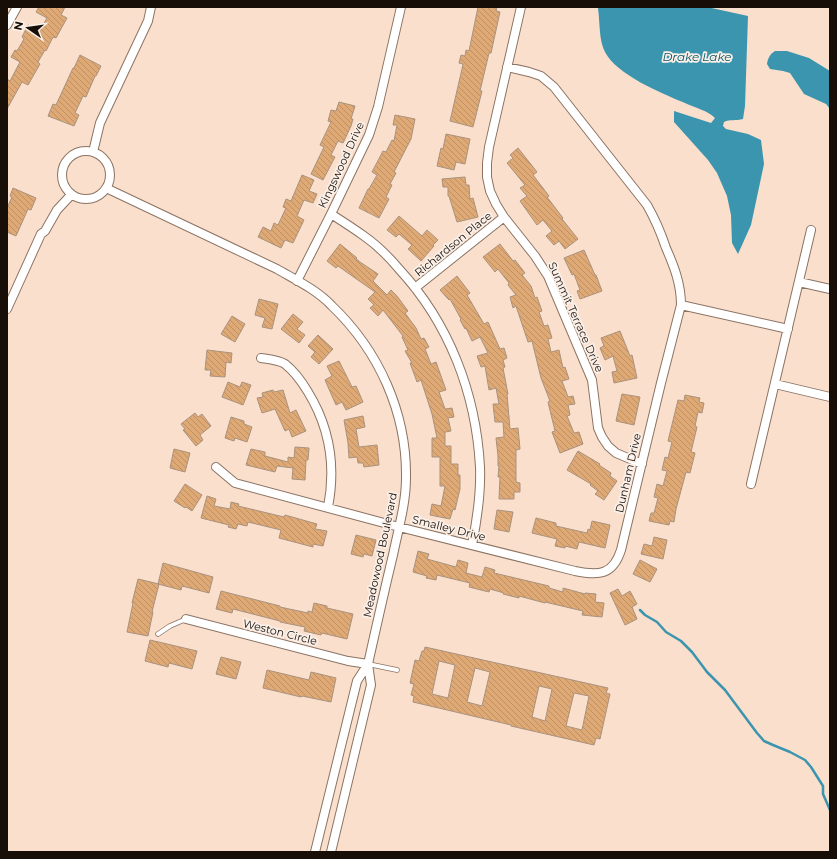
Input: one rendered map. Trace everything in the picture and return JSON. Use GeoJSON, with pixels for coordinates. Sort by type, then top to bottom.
{"type":"FeatureCollection","features":[{"type":"Feature","properties":{"kind":"street"},"geometry":{"type":"LineString","coordinates":[[7,25],[17,7]]}},
{"type":"Feature","properties":{"kind":"street"},"geometry":{"type":"LineString","coordinates":[[93,152],[100,123],[148,21],[151,7]]}},
{"type":"Feature","properties":{"kind":"street","name":"Kingswood Drive"},"geometry":{"type":"LineString","coordinates":[[297,281],[361,154],[374,122],[401,7]]}},
{"type":"Feature","properties":{"kind":"street","name":"Summit Terrace Drive"},"geometry":{"type":"LineString","coordinates":[[521,7],[489,147],[487,177],[490,191],[504,217],[535,256],[548,276],[592,380],[598,428],[602,437],[608,446],[616,453],[642,464]]}},
{"type":"Feature","properties":{"kind":"street","name":"Dunham Drive"},"geometry":{"type":"LineString","coordinates":[[507,67],[541,76],[554,87],[647,205],[656,222],[675,269],[681,293],[681,305],[622,550],[612,567]]}},
{"type":"Feature","properties":{"kind":"street"},"geometry":{"type":"LineString","coordinates":[[88,151],[96,153],[107,164],[110,172],[106,188],[101,194],[86,200],[78,199],[71,195],[66,190],[62,182],[61,175],[67,160],[80,152],[88,151]]}},
{"type":"Feature","properties":{"kind":"street","name":"Meadowood Boulevard"},"geometry":{"type":"LineString","coordinates":[[106,188],[277,269],[318,294],[332,305],[357,334],[376,362],[395,404],[404,438],[406,479],[403,508],[368,664],[357,681],[315,852]]}},
{"type":"Feature","properties":{"kind":"street"},"geometry":{"type":"LineString","coordinates":[[7,309],[41,234],[57,210],[71,195]]}},
{"type":"Feature","properties":{"kind":"street"},"geometry":{"type":"LineString","coordinates":[[331,214],[365,237],[384,253],[416,288],[428,304],[448,338],[465,380],[475,423],[480,467],[478,510],[472,545]]}},
{"type":"Feature","properties":{"kind":"street","name":"Richardson Place"},"geometry":{"type":"LineString","coordinates":[[416,288],[504,217]]}},
{"type":"Feature","properties":{"kind":"street"},"geometry":{"type":"LineString","coordinates":[[751,484],[811,230]]}},
{"type":"Feature","properties":{"kind":"street"},"geometry":{"type":"LineString","coordinates":[[799,282],[830,289]]}},
{"type":"Feature","properties":{"kind":"street"},"geometry":{"type":"LineString","coordinates":[[681,305],[788,329]]}},
{"type":"Feature","properties":{"kind":"street"},"geometry":{"type":"LineString","coordinates":[[261,358],[283,363],[294,372],[305,386],[314,403],[327,434],[331,457],[331,496],[328,508]]}},
{"type":"Feature","properties":{"kind":"street"},"geometry":{"type":"LineString","coordinates":[[775,384],[830,397]]}},
{"type":"Feature","properties":{"kind":"street","name":"Smalley Drive"},"geometry":{"type":"LineString","coordinates":[[216,467],[235,483],[399,527],[586,573],[597,574],[612,567]]}},
{"type":"Feature","properties":{"kind":"street","name":"Weston Circle"},"geometry":{"type":"LineString","coordinates":[[186,619],[348,661],[368,664]]}},
{"type":"Feature","properties":{"kind":"street","name":"Meadowood Boulevard"},"geometry":{"type":"LineString","coordinates":[[331,852],[371,685],[368,664]]}},
{"type":"Feature","properties":{"kind":"lane"},"geometry":{"type":"LineString","coordinates":[[158,634],[170,626],[186,619]]}},
{"type":"Feature","properties":{"kind":"lane"},"geometry":{"type":"LineString","coordinates":[[368,664],[397,670]]}},
{"type":"Feature","properties":{"kind":"water","name":"Drake Lake"},"geometry":{"type":"Polygon","coordinates":[[[598,7],[707,7],[748,16],[745,106],[743,119],[726,121],[724,122],[723,126],[726,129],[748,134],[761,140],[764,164],[751,225],[738,254],[732,243],[731,215],[727,196],[717,173],[708,160],[674,122],[674,111],[711,123],[715,118],[705,111],[652,89],[629,76],[619,68],[611,60],[603,48],[600,36],[598,7]]]}},
{"type":"Feature","properties":{"kind":"water"},"geometry":{"type":"Polygon","coordinates":[[[775,51],[787,51],[809,58],[830,71],[830,109],[826,104],[804,94],[790,73],[770,69],[767,64],[768,60],[775,51]]]}},
{"type":"Feature","properties":{"kind":"building"},"geometry":{"type":"Polygon","coordinates":[[[39,7],[65,7],[61,15],[67,18],[56,38],[53,37],[46,51],[45,50],[38,62],[40,64],[28,85],[22,82],[7,109],[7,79],[10,81],[20,62],[11,57],[15,50],[17,51],[24,39],[22,37],[28,25],[39,32],[47,18],[36,12],[39,7]]]}},
{"type":"Feature","properties":{"kind":"building"},"geometry":{"type":"Polygon","coordinates":[[[478,7],[497,7],[496,11],[500,12],[491,53],[489,53],[480,91],[482,91],[473,127],[450,121],[463,64],[459,63],[461,55],[465,56],[466,50],[469,51],[478,7]]]}},
{"type":"Feature","properties":{"kind":"building"},"geometry":{"type":"Polygon","coordinates":[[[80,55],[101,66],[86,97],[83,96],[75,113],[79,115],[74,126],[48,116],[53,104],[56,105],[80,55]]]}},
{"type":"Feature","properties":{"kind":"building"},"geometry":{"type":"Polygon","coordinates":[[[339,102],[355,106],[351,119],[353,119],[343,143],[338,141],[331,155],[335,157],[323,180],[311,174],[324,147],[320,145],[331,122],[328,121],[331,110],[336,111],[339,102]]]}},
{"type":"Feature","properties":{"kind":"building"},"geometry":{"type":"Polygon","coordinates":[[[395,115],[415,119],[411,139],[394,172],[396,173],[390,184],[392,185],[386,197],[389,199],[379,218],[359,208],[377,175],[372,172],[383,151],[386,152],[392,140],[394,141],[397,125],[393,125],[395,115]]]}},
{"type":"Feature","properties":{"kind":"building"},"geometry":{"type":"Polygon","coordinates":[[[446,134],[470,139],[465,164],[456,162],[454,170],[437,166],[446,134]]]}},
{"type":"Feature","properties":{"kind":"building"},"geometry":{"type":"Polygon","coordinates":[[[518,148],[537,172],[533,175],[549,196],[547,197],[578,239],[565,249],[559,241],[554,245],[546,236],[552,231],[543,220],[537,225],[520,201],[527,196],[520,188],[525,185],[507,163],[513,158],[510,155],[518,148]]]}},
{"type":"Feature","properties":{"kind":"building"},"geometry":{"type":"Polygon","coordinates":[[[302,175],[314,180],[309,191],[317,194],[313,203],[304,200],[297,216],[304,220],[293,243],[285,240],[281,248],[258,237],[263,227],[271,231],[274,223],[278,225],[286,208],[283,207],[286,199],[291,201],[302,175]]]}},
{"type":"Feature","properties":{"kind":"building"},"geometry":{"type":"Polygon","coordinates":[[[465,177],[466,185],[469,185],[470,199],[473,198],[478,217],[457,222],[448,196],[448,187],[443,187],[442,179],[465,177]]]}},
{"type":"Feature","properties":{"kind":"building"},"geometry":{"type":"Polygon","coordinates":[[[13,188],[36,198],[31,210],[28,209],[16,236],[7,232],[7,208],[12,197],[10,196],[13,188]]]}},
{"type":"Feature","properties":{"kind":"building"},"geometry":{"type":"Polygon","coordinates":[[[399,216],[422,236],[427,230],[438,240],[421,261],[408,249],[412,245],[399,234],[396,237],[387,230],[399,216]]]}},
{"type":"Feature","properties":{"kind":"building"},"geometry":{"type":"Polygon","coordinates":[[[340,244],[357,258],[356,259],[359,262],[378,274],[373,281],[387,295],[391,290],[397,296],[408,311],[405,313],[416,328],[421,339],[424,338],[429,347],[425,349],[431,364],[436,362],[446,390],[439,392],[445,409],[452,408],[454,417],[448,418],[451,431],[445,432],[445,446],[451,446],[451,464],[458,464],[458,475],[460,475],[460,489],[455,510],[453,509],[450,519],[430,515],[432,504],[441,506],[445,486],[440,486],[440,457],[432,457],[432,438],[437,438],[432,414],[421,380],[417,382],[410,363],[412,363],[405,351],[408,350],[402,337],[403,336],[383,310],[378,316],[370,308],[374,305],[368,299],[375,292],[338,266],[336,268],[327,261],[340,244]]]}},
{"type":"Feature","properties":{"kind":"building"},"geometry":{"type":"Polygon","coordinates":[[[500,244],[513,261],[515,260],[525,273],[522,275],[531,286],[535,298],[537,297],[542,311],[539,312],[544,326],[548,325],[552,338],[548,339],[551,352],[559,350],[563,368],[565,367],[569,379],[562,381],[568,397],[573,396],[575,404],[568,405],[570,415],[567,416],[574,433],[579,432],[583,444],[560,453],[552,432],[555,431],[548,402],[550,401],[541,378],[532,341],[528,342],[516,306],[513,308],[510,297],[516,295],[498,269],[495,272],[483,257],[500,244]]]}},
{"type":"Feature","properties":{"kind":"building"},"geometry":{"type":"Polygon","coordinates":[[[584,250],[602,291],[580,299],[577,291],[580,290],[574,274],[572,275],[564,258],[584,250]]]}},
{"type":"Feature","properties":{"kind":"building"},"geometry":{"type":"Polygon","coordinates":[[[457,276],[470,293],[467,295],[484,324],[488,322],[500,349],[504,348],[507,358],[503,360],[505,367],[503,368],[508,394],[510,429],[518,428],[520,449],[516,450],[516,482],[520,483],[520,492],[514,492],[514,499],[499,499],[500,477],[498,477],[499,466],[496,438],[504,437],[503,422],[495,422],[493,404],[499,404],[496,388],[489,390],[485,366],[481,367],[477,356],[488,353],[480,337],[472,341],[450,299],[449,300],[440,290],[457,276]]]}},
{"type":"Feature","properties":{"kind":"building"},"geometry":{"type":"Polygon","coordinates":[[[259,299],[278,304],[272,329],[262,327],[265,318],[255,315],[259,299]]]}},
{"type":"Feature","properties":{"kind":"building"},"geometry":{"type":"Polygon","coordinates":[[[293,314],[303,322],[297,329],[305,335],[299,343],[281,329],[293,314]]]}},
{"type":"Feature","properties":{"kind":"building"},"geometry":{"type":"Polygon","coordinates":[[[232,316],[245,324],[235,342],[221,334],[232,316]]]}},
{"type":"Feature","properties":{"kind":"building"},"geometry":{"type":"Polygon","coordinates":[[[620,331],[630,356],[632,355],[637,378],[614,383],[612,372],[617,371],[613,356],[605,360],[600,348],[604,346],[601,338],[620,331]]]}},
{"type":"Feature","properties":{"kind":"building"},"geometry":{"type":"Polygon","coordinates":[[[318,335],[333,349],[319,364],[311,357],[315,352],[308,346],[318,335]]]}},
{"type":"Feature","properties":{"kind":"building"},"geometry":{"type":"Polygon","coordinates":[[[207,350],[232,353],[231,363],[226,362],[225,377],[210,376],[211,370],[205,370],[207,350]]]}},
{"type":"Feature","properties":{"kind":"building"},"geometry":{"type":"Polygon","coordinates":[[[339,361],[352,387],[356,386],[363,402],[346,410],[342,402],[336,405],[325,380],[332,376],[327,366],[339,361]]]}},
{"type":"Feature","properties":{"kind":"building"},"geometry":{"type":"Polygon","coordinates":[[[228,382],[240,387],[242,382],[251,385],[243,405],[222,397],[228,382]]]}},
{"type":"Feature","properties":{"kind":"building"},"geometry":{"type":"Polygon","coordinates":[[[273,390],[274,392],[283,390],[290,413],[296,410],[306,431],[292,437],[289,429],[285,431],[275,409],[262,413],[257,398],[263,397],[262,393],[273,390]]]}},
{"type":"Feature","properties":{"kind":"building"},"geometry":{"type":"Polygon","coordinates":[[[622,394],[640,397],[634,425],[616,421],[622,394]]]}},
{"type":"Feature","properties":{"kind":"building"},"geometry":{"type":"Polygon","coordinates":[[[685,395],[700,398],[699,402],[704,403],[702,413],[698,412],[695,426],[697,427],[691,452],[695,453],[690,473],[686,472],[674,522],[670,521],[669,525],[649,521],[651,513],[654,513],[658,498],[654,497],[657,484],[663,486],[667,471],[662,470],[665,457],[668,458],[672,442],[668,441],[678,400],[684,401],[685,395]]]}},
{"type":"Feature","properties":{"kind":"building"},"geometry":{"type":"Polygon","coordinates":[[[195,413],[198,417],[202,414],[211,426],[200,435],[203,440],[196,446],[183,430],[185,429],[181,424],[195,413]]]}},
{"type":"Feature","properties":{"kind":"building"},"geometry":{"type":"Polygon","coordinates":[[[363,416],[365,427],[356,429],[359,447],[377,445],[379,465],[364,467],[363,463],[358,463],[357,457],[349,458],[344,420],[363,416]]]}},
{"type":"Feature","properties":{"kind":"building"},"geometry":{"type":"Polygon","coordinates":[[[231,417],[244,421],[244,424],[252,427],[247,442],[235,438],[234,441],[225,438],[231,417]]]}},
{"type":"Feature","properties":{"kind":"building"},"geometry":{"type":"Polygon","coordinates":[[[295,447],[309,448],[308,460],[306,460],[305,480],[292,479],[293,468],[277,466],[275,472],[246,465],[251,449],[265,452],[265,456],[288,462],[288,457],[294,458],[295,447]]]}},
{"type":"Feature","properties":{"kind":"building"},"geometry":{"type":"Polygon","coordinates":[[[174,449],[190,453],[185,472],[170,468],[174,449]]]}},
{"type":"Feature","properties":{"kind":"building"},"geometry":{"type":"Polygon","coordinates":[[[578,451],[600,464],[599,465],[611,473],[610,476],[617,481],[604,500],[595,494],[598,491],[590,485],[591,484],[567,470],[578,451]]]}},
{"type":"Feature","properties":{"kind":"building"},"geometry":{"type":"Polygon","coordinates":[[[185,484],[202,495],[192,511],[174,501],[185,484]]]}},
{"type":"Feature","properties":{"kind":"building"},"geometry":{"type":"Polygon","coordinates":[[[207,496],[216,499],[214,506],[230,509],[231,502],[239,504],[238,506],[284,517],[285,515],[317,524],[315,529],[327,531],[323,546],[313,544],[313,547],[279,538],[281,530],[248,522],[247,526],[238,524],[236,529],[228,527],[229,525],[201,518],[207,496]]]}},
{"type":"Feature","properties":{"kind":"building"},"geometry":{"type":"Polygon","coordinates":[[[497,510],[513,512],[509,532],[494,529],[497,510]]]}},
{"type":"Feature","properties":{"kind":"building"},"geometry":{"type":"Polygon","coordinates":[[[536,518],[556,523],[556,526],[587,533],[588,529],[590,530],[592,521],[610,525],[605,548],[579,542],[577,549],[565,546],[565,548],[555,546],[557,539],[532,533],[536,518]]]}},
{"type":"Feature","properties":{"kind":"building"},"geometry":{"type":"Polygon","coordinates":[[[356,535],[376,540],[372,556],[364,554],[363,557],[351,554],[356,535]]]}},
{"type":"Feature","properties":{"kind":"building"},"geometry":{"type":"Polygon","coordinates":[[[654,537],[667,540],[663,559],[641,554],[644,544],[652,546],[654,537]]]}},
{"type":"Feature","properties":{"kind":"building"},"geometry":{"type":"Polygon","coordinates":[[[418,551],[429,554],[427,559],[456,567],[458,560],[468,563],[466,573],[482,577],[485,567],[495,570],[494,573],[549,586],[549,588],[563,592],[563,588],[585,594],[596,594],[595,602],[604,603],[602,617],[582,615],[583,611],[519,596],[519,598],[490,589],[489,592],[469,587],[470,583],[437,575],[436,580],[426,578],[427,576],[413,572],[418,551]]]}},
{"type":"Feature","properties":{"kind":"building"},"geometry":{"type":"Polygon","coordinates":[[[640,560],[657,569],[650,582],[633,574],[640,560]]]}},
{"type":"Feature","properties":{"kind":"building"},"geometry":{"type":"Polygon","coordinates":[[[163,563],[213,577],[209,593],[182,586],[181,590],[158,584],[163,563]]]}},
{"type":"Feature","properties":{"kind":"building"},"geometry":{"type":"Polygon","coordinates":[[[138,579],[159,584],[148,636],[127,632],[138,579]]]}},
{"type":"Feature","properties":{"kind":"building"},"geometry":{"type":"Polygon","coordinates":[[[618,589],[622,596],[630,591],[637,604],[632,607],[637,619],[625,625],[610,593],[618,589]]]}},
{"type":"Feature","properties":{"kind":"building"},"geometry":{"type":"Polygon","coordinates":[[[221,591],[308,613],[308,611],[312,612],[314,603],[327,606],[327,608],[353,614],[347,639],[322,633],[321,635],[304,631],[305,627],[280,622],[233,609],[232,613],[216,609],[221,591]]]}},
{"type":"Feature","properties":{"kind":"building"},"geometry":{"type":"Polygon","coordinates":[[[150,640],[197,651],[192,669],[169,663],[168,667],[145,661],[150,640]]]}},
{"type":"Feature","properties":{"kind":"building"},"geometry":{"type":"Polygon","coordinates":[[[425,647],[608,688],[606,693],[610,694],[600,739],[596,738],[594,745],[413,702],[414,696],[411,695],[414,684],[410,683],[415,660],[419,661],[422,651],[424,651],[425,647]],[[439,661],[432,694],[448,698],[455,665],[439,661]],[[475,668],[467,702],[482,706],[490,672],[475,668]],[[539,686],[532,717],[545,721],[552,689],[539,686]],[[574,693],[566,726],[582,730],[589,696],[574,693]]]}},
{"type":"Feature","properties":{"kind":"building"},"geometry":{"type":"Polygon","coordinates":[[[221,657],[241,662],[236,679],[216,674],[221,657]]]}},
{"type":"Feature","properties":{"kind":"building"},"geometry":{"type":"Polygon","coordinates":[[[267,670],[309,680],[311,672],[336,678],[331,702],[263,688],[267,670]]]}},
{"type":"Feature","properties":{"kind":"waterway"},"geometry":{"type":"LineString","coordinates":[[640,610],[645,615],[657,622],[666,632],[681,641],[692,652],[707,672],[725,690],[764,741],[805,760],[823,786],[823,794],[830,810]]}}]}
